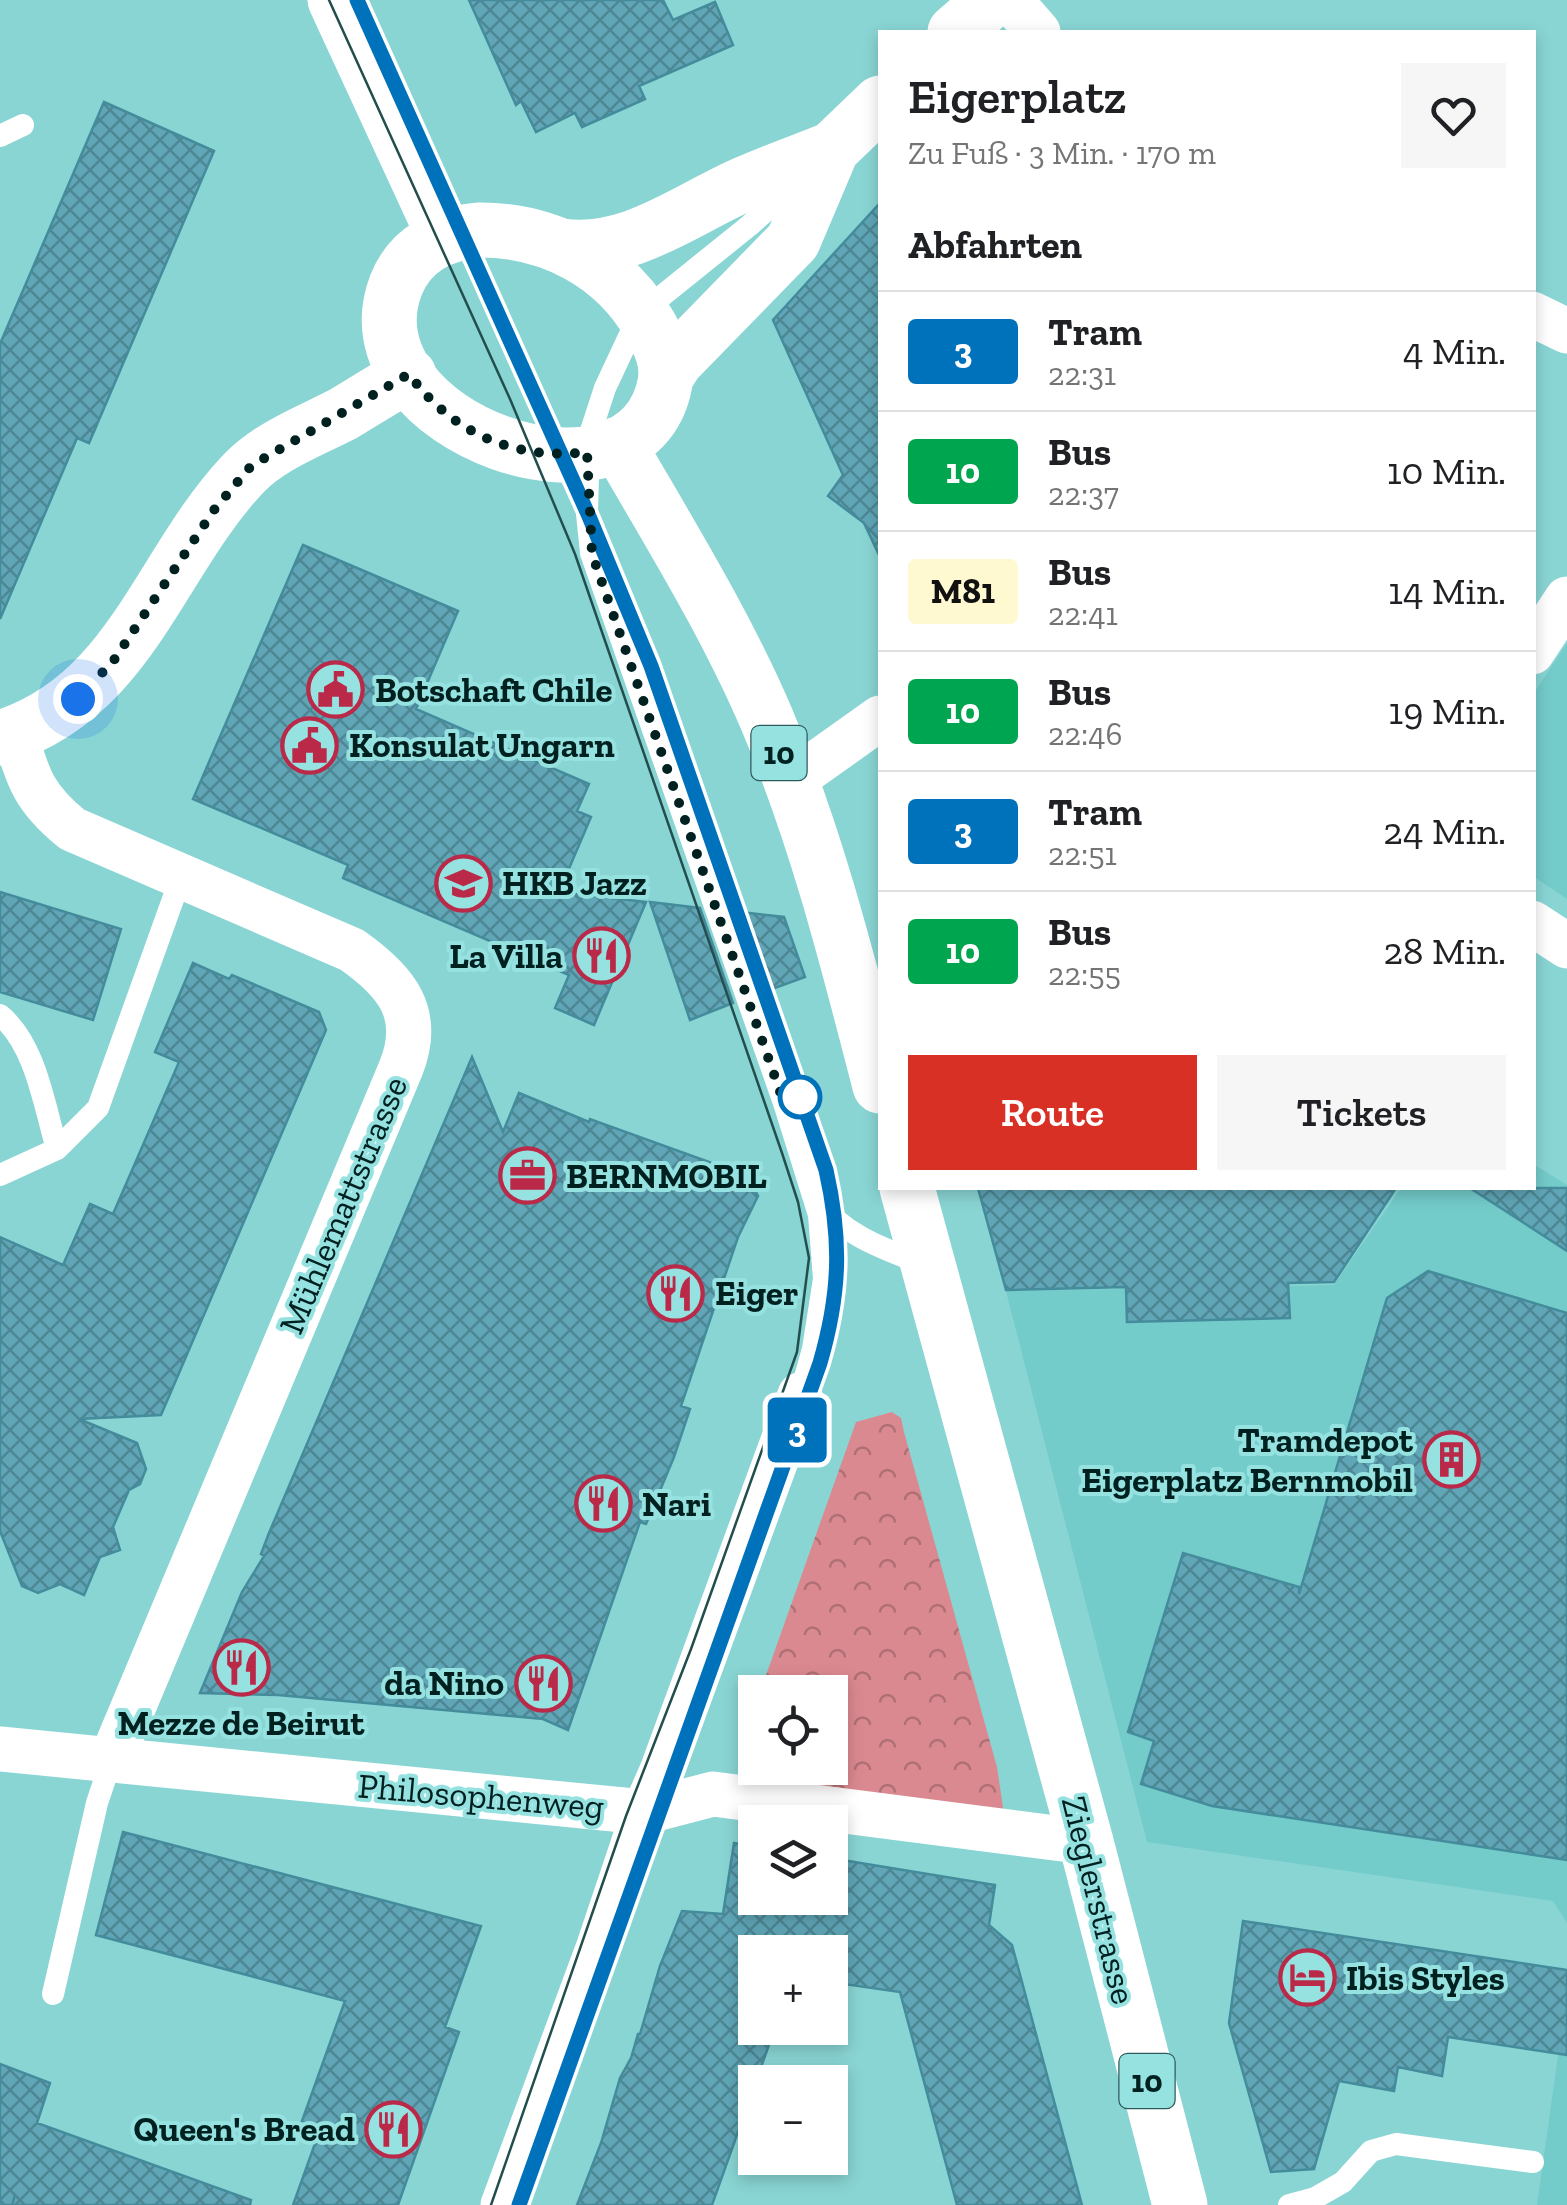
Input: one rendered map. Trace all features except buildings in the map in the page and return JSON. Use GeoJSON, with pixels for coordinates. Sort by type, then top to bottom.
{"type":"FeatureCollection","features":[{"type":"Feature","properties":{"kind":"main road"},"geometry":{"type":"LineString","coordinates":[[335,0],[444,236]]}},
{"type":"Feature","properties":{"kind":"main road"},"geometry":{"type":"LineString","coordinates":[[958,30],[992,0]]}},
{"type":"Feature","properties":{"kind":"main road"},"geometry":{"type":"LineString","coordinates":[[562,246],[584,249],[620,243],[744,184],[832,149],[878,105]]}},
{"type":"Feature","properties":{"kind":"main road"},"geometry":{"type":"LineString","coordinates":[[666,376],[662,350],[642,312],[607,273],[585,257],[527,234],[496,230],[444,236],[411,260],[393,292],[390,336],[409,374],[439,410],[479,436],[532,453],[603,448],[642,429],[654,414],[666,376],[676,360],[793,242],[832,149]]}},
{"type":"Feature","properties":{"kind":"main road"},"geometry":{"type":"LineString","coordinates":[[8,735],[78,699],[114,660],[214,510],[251,466],[409,374]]}},
{"type":"Feature","properties":{"kind":"main road","name":"10"},"geometry":{"type":"LineString","coordinates":[[603,448],[744,670],[790,782],[836,920],[878,1078]]}},
{"type":"Feature","properties":{"kind":"main road","name":"10"},"geometry":{"type":"LineString","coordinates":[[908,1190],[929,1266]]}},
{"type":"Feature","properties":{"kind":"main road","name":"Zieglerstrasse"},"geometry":{"type":"LineString","coordinates":[[929,1266],[1180,2205]]}},
{"type":"Feature","properties":{"kind":"street"},"geometry":{"type":"LineString","coordinates":[[1010,0],[1036,30]]}},
{"type":"Feature","properties":{"kind":"street"},"geometry":{"type":"LineString","coordinates":[[1536,316],[1567,331]]}},
{"type":"Feature","properties":{"kind":"street"},"geometry":{"type":"LineString","coordinates":[[1536,646],[1567,599]]}},
{"type":"Feature","properties":{"kind":"street"},"geometry":{"type":"LineString","coordinates":[[790,782],[878,719]]}},
{"type":"Feature","properties":{"kind":"street","name":"Mühlemattstrasse"},"geometry":{"type":"LineString","coordinates":[[8,735],[29,782],[56,816],[91,839],[352,950],[394,986],[409,1031],[401,1068],[112,1758]]}},
{"type":"Feature","properties":{"kind":"street"},"geometry":{"type":"LineString","coordinates":[[1536,926],[1567,946]]}},
{"type":"Feature","properties":{"kind":"street"},"geometry":{"type":"LineString","coordinates":[[503,2205],[800,1395]]}},
{"type":"Feature","properties":{"kind":"street"},"geometry":{"type":"LineString","coordinates":[[0,1749],[112,1758]]}},
{"type":"Feature","properties":{"kind":"street","name":"Philosophenweg"},"geometry":{"type":"LineString","coordinates":[[112,1758],[644,1812],[712,1794],[1086,1842]]}},
{"type":"Feature","properties":{"kind":"lane"},"geometry":{"type":"LineString","coordinates":[[0,136],[23,125]]}},
{"type":"Feature","properties":{"kind":"lane"},"geometry":{"type":"LineString","coordinates":[[800,1395],[813,1349],[824,1279],[824,1248],[814,1194],[592,554],[603,448],[599,402],[642,312],[750,226],[832,149]]}},
{"type":"Feature","properties":{"kind":"lane"},"geometry":{"type":"LineString","coordinates":[[0,1176],[58,1149],[98,1108],[181,878]]}},
{"type":"Feature","properties":{"kind":"lane"},"geometry":{"type":"LineString","coordinates":[[0,1015],[10,1023],[27,1050],[58,1149]]}},
{"type":"Feature","properties":{"kind":"lane"},"geometry":{"type":"LineString","coordinates":[[814,1194],[835,1220],[850,1230],[929,1266]]}},
{"type":"Feature","properties":{"kind":"lane"},"geometry":{"type":"LineString","coordinates":[[53,1994],[97,1803],[112,1758]]}},
{"type":"Feature","properties":{"kind":"lane"},"geometry":{"type":"LineString","coordinates":[[1290,2205],[1343,2182],[1371,2151],[1396,2144],[1534,2162]]}},
{"type":"Feature","properties":{"kind":"shaded area"},"geometry":{"type":"Polygon","coordinates":[[[1567,643],[1567,899],[1536,878],[1536,690],[1567,643]]]}},
{"type":"Feature","properties":{"kind":"shaded area"},"geometry":{"type":"Polygon","coordinates":[[[1536,1166],[1567,1185],[1567,1923],[1553,1901],[1147,1842],[1006,1291],[1334,1285],[1400,1190],[1536,1190],[1536,1166]]]}},
{"type":"Feature","properties":{"kind":"shaded area"},"geometry":{"type":"Polygon","coordinates":[[[1567,1993],[1567,2205],[1537,2205],[1567,1993]]]}},
{"type":"Feature","properties":{"kind":"green space"},"geometry":{"type":"Polygon","coordinates":[[[892,1412],[901,1418],[997,1767],[1005,1821],[776,1785],[848,1785],[848,1675],[766,1675],[856,1422],[892,1412]]]}},
{"type":"Feature","properties":{"kind":"tram line"},"geometry":{"type":"LineString","coordinates":[[329,0],[510,399],[575,554],[782,1153],[798,1202],[809,1258],[797,1352],[691,1649],[626,1816],[491,2205]]}},
{"type":"Feature","properties":{"kind":"tram line"},"geometry":{"type":"LineString","coordinates":[[357,0],[651,666],[826,1171],[835,1221],[835,1290],[820,1363],[519,2205]]}},
{"type":"Feature","properties":{"kind":"tram line","name":"3"},"geometry":{"type":"LineString","coordinates":[[357,0],[588,514],[651,666],[826,1170],[838,1248],[834,1314],[820,1363],[519,2205]]}},
{"type":"Feature","properties":{"kind":"place","name":"Botschaft Chile"},"geometry":{"type":"Point","coordinates":[336,690]}},
{"type":"Feature","properties":{"kind":"place","name":"Konsulat Ungarn"},"geometry":{"type":"Point","coordinates":[310,745]}},
{"type":"Feature","properties":{"kind":"place","name":"HKB Jazz"},"geometry":{"type":"Point","coordinates":[463,883]}},
{"type":"Feature","properties":{"kind":"place","name":"La Villa"},"geometry":{"type":"Point","coordinates":[602,956]}},
{"type":"Feature","properties":{"kind":"place","name":"BERNMOBIL"},"geometry":{"type":"Point","coordinates":[527,1176]}},
{"type":"Feature","properties":{"kind":"place","name":"Eiger"},"geometry":{"type":"Point","coordinates":[676,1293]}},
{"type":"Feature","properties":{"kind":"place","name":"Tramdepot Eigerplatz Bernmobil"},"geometry":{"type":"Point","coordinates":[1452,1460]}},
{"type":"Feature","properties":{"kind":"place","name":"Nari"},"geometry":{"type":"Point","coordinates":[603,1504]}},
{"type":"Feature","properties":{"kind":"place","name":"Mezze de Beirut"},"geometry":{"type":"Point","coordinates":[241,1667]}},
{"type":"Feature","properties":{"kind":"place","name":"da Nino"},"geometry":{"type":"Point","coordinates":[543,1683]}},
{"type":"Feature","properties":{"kind":"place","name":"Ibis Styles"},"geometry":{"type":"Point","coordinates":[1307,1978]}},
{"type":"Feature","properties":{"kind":"place","name":"Queen's Bread"},"geometry":{"type":"Point","coordinates":[394,2129]}},
{"type":"Feature","properties":{"kind":"route"},"geometry":{"type":"LineString","coordinates":[[78,699],[114,660],[214,510],[251,466],[409,374],[439,410],[479,436],[532,453],[587,452],[592,554],[784,1103],[800,1097]]}}]}
